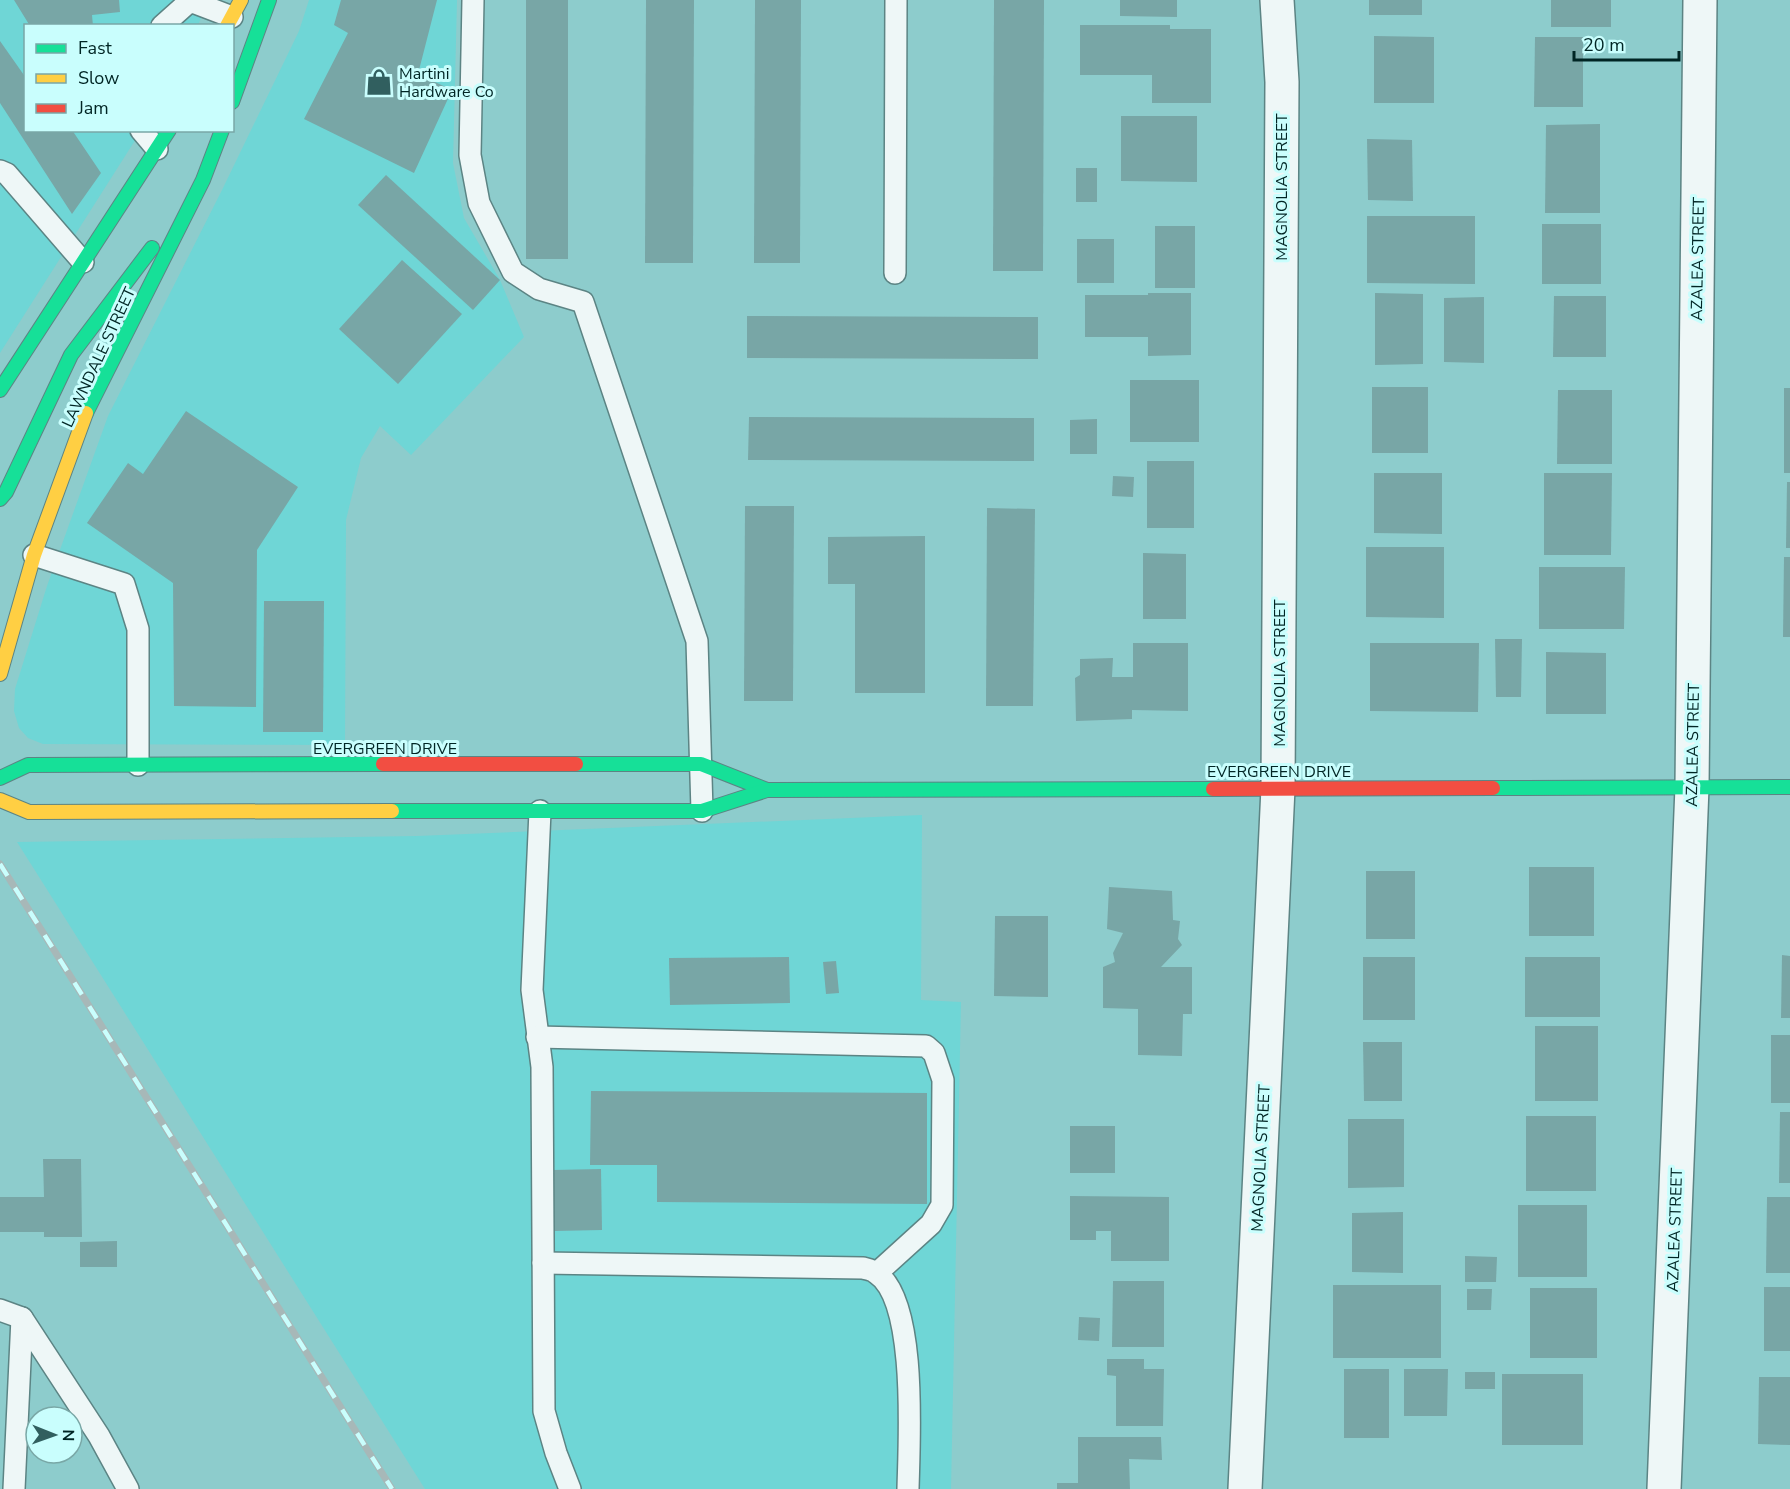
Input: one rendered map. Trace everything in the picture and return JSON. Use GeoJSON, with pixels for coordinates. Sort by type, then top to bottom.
{"type":"FeatureCollection","features":[{"type":"Feature","properties":{"kind":"street"},"geometry":{"type":"LineString","coordinates":[[234,96],[269,0]]}},
{"type":"Feature","properties":{"kind":"street","name":"MAGNOLIA STREET"},"geometry":{"type":"LineString","coordinates":[[1245,1489],[1278,788],[1282,82],[1277,0]]}},
{"type":"Feature","properties":{"kind":"street","name":"AZALEA STREET"},"geometry":{"type":"LineString","coordinates":[[1664,1489],[1692,787],[1700,0]]}},
{"type":"Feature","properties":{"kind":"street"},"geometry":{"type":"LineString","coordinates":[[0,390],[168,132]]}},
{"type":"Feature","properties":{"kind":"street","name":"LAWNDALE STREET"},"geometry":{"type":"LineString","coordinates":[[0,674],[34,555],[89,406],[203,180],[221,132]]}},
{"type":"Feature","properties":{"kind":"street"},"geometry":{"type":"LineString","coordinates":[[0,499],[6,492],[71,355],[203,180]]}},
{"type":"Feature","properties":{"kind":"street","name":"EVERGREEN DRIVE"},"geometry":{"type":"LineString","coordinates":[[0,778],[28,765],[543,770],[701,764],[767,790]]}},
{"type":"Feature","properties":{"kind":"street","name":"EVERGREEN DRIVE"},"geometry":{"type":"LineString","coordinates":[[0,800],[29,812],[541,806],[702,811],[767,790],[1790,787]]}},
{"type":"Feature","properties":{"kind":"lane"},"geometry":{"type":"LineString","coordinates":[[473,0],[470,155],[479,203],[513,272],[539,289],[583,302],[697,641],[702,811]]}},
{"type":"Feature","properties":{"kind":"lane"},"geometry":{"type":"LineString","coordinates":[[895,273],[896,0]]}},
{"type":"Feature","properties":{"kind":"lane"},"geometry":{"type":"LineString","coordinates":[[164,24],[190,1],[233,14]]}},
{"type":"Feature","properties":{"kind":"lane"},"geometry":{"type":"LineString","coordinates":[[143,132],[157,149]]}},
{"type":"Feature","properties":{"kind":"lane"},"geometry":{"type":"LineString","coordinates":[[0,171],[7,174],[83,262]]}},
{"type":"Feature","properties":{"kind":"lane"},"geometry":{"type":"LineString","coordinates":[[34,555],[124,585],[138,628],[138,765]]}},
{"type":"Feature","properties":{"kind":"lane"},"geometry":{"type":"LineString","coordinates":[[541,806],[532,979],[542,1067],[544,1410],[570,1489]]}},
{"type":"Feature","properties":{"kind":"lane"},"geometry":{"type":"LineString","coordinates":[[537,1037],[926,1046],[934,1053],[943,1080],[942,1205],[931,1224],[877,1273]]}},
{"type":"Feature","properties":{"kind":"lane"},"geometry":{"type":"LineString","coordinates":[[543,1263],[863,1268],[877,1273],[890,1289],[901,1318],[907,1355],[908,1489]]}},
{"type":"Feature","properties":{"kind":"lane"},"geometry":{"type":"LineString","coordinates":[[0,1310],[22,1318],[99,1436],[128,1489]]}},
{"type":"Feature","properties":{"kind":"lane"},"geometry":{"type":"LineString","coordinates":[[14,1489],[22,1318]]}},
{"type":"Feature","properties":{"kind":"shaded area"},"geometry":{"type":"Polygon","coordinates":[[[0,0],[209,0],[198,24],[24,24],[24,132],[140,132],[0,353],[0,0]]]}},
{"type":"Feature","properties":{"kind":"shaded area"},"geometry":{"type":"Polygon","coordinates":[[[309,0],[457,0],[453,163],[464,218],[500,280],[524,337],[411,455],[380,426],[361,458],[346,520],[345,745],[43,744],[28,738],[19,728],[14,711],[15,689],[47,586],[108,416],[299,31],[309,0]]]}},
{"type":"Feature","properties":{"kind":"shaded area"},"geometry":{"type":"Polygon","coordinates":[[[922,815],[921,1000],[961,1002],[951,1489],[425,1489],[17,842],[417,836],[922,815]]]}},
{"type":"Feature","properties":{"kind":"building"},"geometry":{"type":"Polygon","coordinates":[[[14,0],[119,0],[120,12],[92,15],[93,24],[29,24],[14,0]]]}},
{"type":"Feature","properties":{"kind":"building","name":"Martini Hardware Co"},"geometry":{"type":"Polygon","coordinates":[[[341,0],[437,0],[418,74],[452,90],[414,173],[304,119],[348,33],[334,25],[341,0]]]}},
{"type":"Feature","properties":{"kind":"building"},"geometry":{"type":"Polygon","coordinates":[[[526,0],[568,0],[568,259],[526,259],[526,0]]]}},
{"type":"Feature","properties":{"kind":"building"},"geometry":{"type":"Polygon","coordinates":[[[646,0],[694,0],[693,263],[645,263],[646,0]]]}},
{"type":"Feature","properties":{"kind":"building"},"geometry":{"type":"Polygon","coordinates":[[[755,0],[801,0],[800,263],[754,263],[755,0]]]}},
{"type":"Feature","properties":{"kind":"building"},"geometry":{"type":"Polygon","coordinates":[[[994,0],[1044,0],[1043,271],[993,271],[994,0]]]}},
{"type":"Feature","properties":{"kind":"building"},"geometry":{"type":"Polygon","coordinates":[[[1120,0],[1177,0],[1177,17],[1120,16],[1120,0]]]}},
{"type":"Feature","properties":{"kind":"building"},"geometry":{"type":"Polygon","coordinates":[[[1369,0],[1422,0],[1422,15],[1369,15],[1369,0]]]}},
{"type":"Feature","properties":{"kind":"building"},"geometry":{"type":"Polygon","coordinates":[[[1551,0],[1611,0],[1611,27],[1551,27],[1551,0]]]}},
{"type":"Feature","properties":{"kind":"building"},"geometry":{"type":"Polygon","coordinates":[[[1080,25],[1170,25],[1170,29],[1211,29],[1211,103],[1152,103],[1152,75],[1080,75],[1080,25]]]}},
{"type":"Feature","properties":{"kind":"building"},"geometry":{"type":"Polygon","coordinates":[[[1374,36],[1434,37],[1434,103],[1374,103],[1374,36]]]}},
{"type":"Feature","properties":{"kind":"building"},"geometry":{"type":"Polygon","coordinates":[[[1535,37],[1583,37],[1583,107],[1534,107],[1535,37]]]}},
{"type":"Feature","properties":{"kind":"building"},"geometry":{"type":"Polygon","coordinates":[[[0,41],[24,75],[24,132],[73,132],[101,173],[72,214],[0,103],[0,41]]]}},
{"type":"Feature","properties":{"kind":"building"},"geometry":{"type":"Polygon","coordinates":[[[1121,116],[1197,116],[1197,182],[1121,181],[1121,116]]]}},
{"type":"Feature","properties":{"kind":"building"},"geometry":{"type":"Polygon","coordinates":[[[1600,124],[1600,213],[1545,213],[1546,125],[1600,124]]]}},
{"type":"Feature","properties":{"kind":"building"},"geometry":{"type":"Polygon","coordinates":[[[1367,139],[1412,140],[1413,201],[1368,200],[1367,139]]]}},
{"type":"Feature","properties":{"kind":"building"},"geometry":{"type":"Polygon","coordinates":[[[1076,168],[1097,168],[1097,202],[1076,202],[1076,168]]]}},
{"type":"Feature","properties":{"kind":"building"},"geometry":{"type":"Polygon","coordinates":[[[386,175],[500,280],[473,310],[358,205],[386,175]]]}},
{"type":"Feature","properties":{"kind":"building"},"geometry":{"type":"Polygon","coordinates":[[[1367,216],[1475,216],[1475,284],[1367,283],[1367,216]]]}},
{"type":"Feature","properties":{"kind":"building"},"geometry":{"type":"Polygon","coordinates":[[[1542,224],[1601,224],[1601,284],[1542,284],[1542,224]]]}},
{"type":"Feature","properties":{"kind":"building"},"geometry":{"type":"Polygon","coordinates":[[[1155,226],[1195,226],[1195,288],[1155,288],[1155,226]]]}},
{"type":"Feature","properties":{"kind":"building"},"geometry":{"type":"Polygon","coordinates":[[[1077,239],[1114,239],[1114,283],[1077,283],[1077,239]]]}},
{"type":"Feature","properties":{"kind":"building"},"geometry":{"type":"Polygon","coordinates":[[[402,260],[462,314],[398,384],[339,329],[402,260]]]}},
{"type":"Feature","properties":{"kind":"building"},"geometry":{"type":"Polygon","coordinates":[[[1148,293],[1191,293],[1191,355],[1148,356],[1148,337],[1085,337],[1085,295],[1148,295],[1148,293]]]}},
{"type":"Feature","properties":{"kind":"building"},"geometry":{"type":"Polygon","coordinates":[[[1375,293],[1423,294],[1423,364],[1375,365],[1375,293]]]}},
{"type":"Feature","properties":{"kind":"building"},"geometry":{"type":"Polygon","coordinates":[[[1554,296],[1606,296],[1606,357],[1553,357],[1554,296]]]}},
{"type":"Feature","properties":{"kind":"building"},"geometry":{"type":"Polygon","coordinates":[[[1484,297],[1484,363],[1444,362],[1444,298],[1484,297]]]}},
{"type":"Feature","properties":{"kind":"building"},"geometry":{"type":"Polygon","coordinates":[[[747,316],[1038,317],[1038,359],[747,358],[747,316]]]}},
{"type":"Feature","properties":{"kind":"building"},"geometry":{"type":"Polygon","coordinates":[[[1130,380],[1199,380],[1199,442],[1130,442],[1130,380]]]}},
{"type":"Feature","properties":{"kind":"building"},"geometry":{"type":"Polygon","coordinates":[[[1372,387],[1428,387],[1428,453],[1372,453],[1372,387]]]}},
{"type":"Feature","properties":{"kind":"building"},"geometry":{"type":"Polygon","coordinates":[[[1784,388],[1790,388],[1790,473],[1784,473],[1784,388]]]}},
{"type":"Feature","properties":{"kind":"building"},"geometry":{"type":"Polygon","coordinates":[[[1558,390],[1612,390],[1612,464],[1557,464],[1558,390]]]}},
{"type":"Feature","properties":{"kind":"building"},"geometry":{"type":"Polygon","coordinates":[[[186,411],[298,487],[257,550],[256,707],[174,706],[173,583],[87,523],[128,463],[143,474],[186,411]]]}},
{"type":"Feature","properties":{"kind":"building"},"geometry":{"type":"Polygon","coordinates":[[[749,417],[1034,418],[1034,461],[748,460],[749,417]]]}},
{"type":"Feature","properties":{"kind":"building"},"geometry":{"type":"Polygon","coordinates":[[[1097,419],[1097,454],[1070,454],[1070,420],[1097,419]]]}},
{"type":"Feature","properties":{"kind":"building"},"geometry":{"type":"Polygon","coordinates":[[[1147,461],[1194,461],[1194,528],[1147,528],[1147,461]]]}},
{"type":"Feature","properties":{"kind":"building"},"geometry":{"type":"Polygon","coordinates":[[[1374,473],[1442,473],[1442,534],[1374,533],[1374,473]]]}},
{"type":"Feature","properties":{"kind":"building"},"geometry":{"type":"Polygon","coordinates":[[[1544,473],[1612,473],[1611,555],[1544,555],[1544,473]]]}},
{"type":"Feature","properties":{"kind":"building"},"geometry":{"type":"Polygon","coordinates":[[[1113,476],[1134,477],[1133,497],[1112,496],[1113,476]]]}},
{"type":"Feature","properties":{"kind":"building"},"geometry":{"type":"Polygon","coordinates":[[[1787,482],[1790,482],[1790,548],[1786,548],[1787,482]]]}},
{"type":"Feature","properties":{"kind":"building"},"geometry":{"type":"Polygon","coordinates":[[[745,506],[794,506],[793,701],[744,701],[745,506]]]}},
{"type":"Feature","properties":{"kind":"building"},"geometry":{"type":"Polygon","coordinates":[[[987,508],[1035,509],[1033,706],[986,706],[987,508]]]}},
{"type":"Feature","properties":{"kind":"building"},"geometry":{"type":"Polygon","coordinates":[[[925,536],[925,693],[855,693],[855,584],[828,584],[828,537],[925,536]]]}},
{"type":"Feature","properties":{"kind":"building"},"geometry":{"type":"Polygon","coordinates":[[[1366,547],[1444,547],[1444,618],[1366,617],[1366,547]]]}},
{"type":"Feature","properties":{"kind":"building"},"geometry":{"type":"Polygon","coordinates":[[[1143,553],[1186,554],[1186,619],[1143,619],[1143,553]]]}},
{"type":"Feature","properties":{"kind":"building"},"geometry":{"type":"Polygon","coordinates":[[[1784,557],[1790,557],[1790,637],[1783,637],[1784,557]]]}},
{"type":"Feature","properties":{"kind":"building"},"geometry":{"type":"Polygon","coordinates":[[[1539,567],[1625,567],[1624,629],[1539,629],[1539,567]]]}},
{"type":"Feature","properties":{"kind":"building"},"geometry":{"type":"Polygon","coordinates":[[[264,601],[324,601],[323,732],[263,732],[264,601]]]}},
{"type":"Feature","properties":{"kind":"building"},"geometry":{"type":"Polygon","coordinates":[[[1495,639],[1522,639],[1521,697],[1496,697],[1495,639]]]}},
{"type":"Feature","properties":{"kind":"building"},"geometry":{"type":"Polygon","coordinates":[[[1133,643],[1188,643],[1188,711],[1132,710],[1132,719],[1076,721],[1075,678],[1080,675],[1080,659],[1113,658],[1112,677],[1133,677],[1133,643]]]}},
{"type":"Feature","properties":{"kind":"building"},"geometry":{"type":"Polygon","coordinates":[[[1370,643],[1479,643],[1478,712],[1370,711],[1370,643]]]}},
{"type":"Feature","properties":{"kind":"building"},"geometry":{"type":"Polygon","coordinates":[[[1546,652],[1606,653],[1606,714],[1546,714],[1546,652]]]}},
{"type":"Feature","properties":{"kind":"building"},"geometry":{"type":"Polygon","coordinates":[[[1529,867],[1594,867],[1594,936],[1529,936],[1529,867]]]}},
{"type":"Feature","properties":{"kind":"building"},"geometry":{"type":"Polygon","coordinates":[[[1366,871],[1415,871],[1415,939],[1366,939],[1366,871]]]}},
{"type":"Feature","properties":{"kind":"building"},"geometry":{"type":"Polygon","coordinates":[[[1109,887],[1172,891],[1173,920],[1180,921],[1178,939],[1182,945],[1161,967],[1192,967],[1192,1014],[1183,1014],[1182,1056],[1138,1055],[1138,1009],[1103,1008],[1103,967],[1115,962],[1113,953],[1123,933],[1107,929],[1109,887]]]}},
{"type":"Feature","properties":{"kind":"building"},"geometry":{"type":"Polygon","coordinates":[[[995,916],[1048,916],[1048,997],[994,996],[995,916]]]}},
{"type":"Feature","properties":{"kind":"building"},"geometry":{"type":"Polygon","coordinates":[[[1782,955],[1790,956],[1790,1018],[1781,1018],[1782,955]]]}},
{"type":"Feature","properties":{"kind":"building"},"geometry":{"type":"Polygon","coordinates":[[[789,957],[790,1003],[670,1005],[669,958],[789,957]]]}},
{"type":"Feature","properties":{"kind":"building"},"geometry":{"type":"Polygon","coordinates":[[[1363,957],[1415,957],[1415,1020],[1363,1020],[1363,957]]]}},
{"type":"Feature","properties":{"kind":"building"},"geometry":{"type":"Polygon","coordinates":[[[1525,957],[1600,957],[1600,1017],[1525,1017],[1525,957]]]}},
{"type":"Feature","properties":{"kind":"building"},"geometry":{"type":"Polygon","coordinates":[[[836,961],[839,993],[826,994],[823,962],[836,961]]]}},
{"type":"Feature","properties":{"kind":"building"},"geometry":{"type":"Polygon","coordinates":[[[1535,1026],[1598,1026],[1598,1101],[1535,1101],[1535,1026]]]}},
{"type":"Feature","properties":{"kind":"building"},"geometry":{"type":"Polygon","coordinates":[[[1771,1035],[1790,1035],[1790,1103],[1771,1103],[1771,1035]]]}},
{"type":"Feature","properties":{"kind":"building"},"geometry":{"type":"Polygon","coordinates":[[[1363,1042],[1402,1042],[1402,1101],[1364,1101],[1363,1042]]]}},
{"type":"Feature","properties":{"kind":"building"},"geometry":{"type":"Polygon","coordinates":[[[591,1091],[927,1093],[927,1204],[657,1202],[657,1165],[590,1165],[591,1091]]]}},
{"type":"Feature","properties":{"kind":"building"},"geometry":{"type":"Polygon","coordinates":[[[1780,1112],[1790,1112],[1790,1183],[1779,1183],[1780,1112]]]}},
{"type":"Feature","properties":{"kind":"building"},"geometry":{"type":"Polygon","coordinates":[[[1526,1116],[1596,1116],[1596,1191],[1526,1191],[1526,1116]]]}},
{"type":"Feature","properties":{"kind":"building"},"geometry":{"type":"Polygon","coordinates":[[[1348,1119],[1404,1119],[1404,1187],[1348,1188],[1348,1119]]]}},
{"type":"Feature","properties":{"kind":"building"},"geometry":{"type":"Polygon","coordinates":[[[1070,1126],[1115,1126],[1115,1173],[1070,1173],[1070,1126]]]}},
{"type":"Feature","properties":{"kind":"building"},"geometry":{"type":"Polygon","coordinates":[[[43,1159],[81,1159],[82,1237],[44,1237],[44,1232],[0,1232],[0,1197],[44,1197],[43,1159]]]}},
{"type":"Feature","properties":{"kind":"building"},"geometry":{"type":"Polygon","coordinates":[[[601,1169],[602,1230],[554,1231],[553,1170],[601,1169]]]}},
{"type":"Feature","properties":{"kind":"building"},"geometry":{"type":"Polygon","coordinates":[[[1070,1196],[1169,1197],[1169,1261],[1111,1261],[1111,1231],[1096,1231],[1096,1240],[1070,1240],[1070,1196]]]}},
{"type":"Feature","properties":{"kind":"building"},"geometry":{"type":"Polygon","coordinates":[[[1767,1197],[1790,1197],[1790,1273],[1766,1273],[1767,1197]]]}},
{"type":"Feature","properties":{"kind":"building"},"geometry":{"type":"Polygon","coordinates":[[[1518,1205],[1587,1205],[1587,1277],[1518,1277],[1518,1205]]]}},
{"type":"Feature","properties":{"kind":"building"},"geometry":{"type":"Polygon","coordinates":[[[1403,1212],[1403,1273],[1352,1272],[1352,1213],[1403,1212]]]}},
{"type":"Feature","properties":{"kind":"building"},"geometry":{"type":"Polygon","coordinates":[[[117,1241],[117,1267],[80,1267],[80,1242],[117,1241]]]}},
{"type":"Feature","properties":{"kind":"building"},"geometry":{"type":"Polygon","coordinates":[[[1465,1256],[1497,1257],[1496,1282],[1465,1282],[1465,1256]]]}},
{"type":"Feature","properties":{"kind":"building"},"geometry":{"type":"Polygon","coordinates":[[[1113,1281],[1164,1281],[1164,1347],[1112,1347],[1113,1281]]]}},
{"type":"Feature","properties":{"kind":"building"},"geometry":{"type":"Polygon","coordinates":[[[1333,1285],[1441,1285],[1441,1358],[1333,1358],[1333,1285]]]}},
{"type":"Feature","properties":{"kind":"building"},"geometry":{"type":"Polygon","coordinates":[[[1764,1287],[1790,1287],[1790,1351],[1764,1351],[1764,1287]]]}},
{"type":"Feature","properties":{"kind":"building"},"geometry":{"type":"Polygon","coordinates":[[[1530,1288],[1597,1288],[1597,1358],[1530,1358],[1530,1288]]]}},
{"type":"Feature","properties":{"kind":"building"},"geometry":{"type":"Polygon","coordinates":[[[1467,1289],[1492,1289],[1491,1310],[1467,1310],[1467,1289]]]}},
{"type":"Feature","properties":{"kind":"building"},"geometry":{"type":"Polygon","coordinates":[[[1079,1317],[1100,1318],[1099,1341],[1078,1340],[1079,1317]]]}},
{"type":"Feature","properties":{"kind":"building"},"geometry":{"type":"Polygon","coordinates":[[[1107,1359],[1144,1359],[1144,1369],[1164,1369],[1163,1426],[1116,1426],[1116,1376],[1107,1375],[1107,1359]]]}},
{"type":"Feature","properties":{"kind":"building"},"geometry":{"type":"Polygon","coordinates":[[[1344,1369],[1389,1369],[1389,1438],[1344,1438],[1344,1369]]]}},
{"type":"Feature","properties":{"kind":"building"},"geometry":{"type":"Polygon","coordinates":[[[1404,1369],[1448,1369],[1447,1416],[1404,1416],[1404,1369]]]}},
{"type":"Feature","properties":{"kind":"building"},"geometry":{"type":"Polygon","coordinates":[[[1465,1372],[1495,1372],[1495,1389],[1465,1389],[1465,1372]]]}},
{"type":"Feature","properties":{"kind":"building"},"geometry":{"type":"Polygon","coordinates":[[[1502,1374],[1583,1374],[1583,1445],[1502,1445],[1502,1374]]]}},
{"type":"Feature","properties":{"kind":"building"},"geometry":{"type":"Polygon","coordinates":[[[1759,1377],[1790,1377],[1790,1445],[1758,1444],[1759,1377]]]}},
{"type":"Feature","properties":{"kind":"building"},"geometry":{"type":"Polygon","coordinates":[[[1078,1437],[1161,1437],[1162,1460],[1129,1459],[1130,1489],[1057,1489],[1057,1483],[1078,1483],[1078,1437]]]}},
{"type":"Feature","properties":{"kind":"railway"},"geometry":{"type":"LineString","coordinates":[[0,864],[392,1489]]}},
{"type":"Feature","properties":{"kind":"traffic: fast"},"geometry":{"type":"LineString","coordinates":[[234,96],[269,0]]}},
{"type":"Feature","properties":{"kind":"traffic: fast"},"geometry":{"type":"LineString","coordinates":[[0,390],[168,132]]}},
{"type":"Feature","properties":{"kind":"traffic: fast"},"geometry":{"type":"LineString","coordinates":[[86,413],[203,180],[221,132]]}},
{"type":"Feature","properties":{"kind":"traffic: fast"},"geometry":{"type":"LineString","coordinates":[[0,499],[6,492],[71,355],[152,248]]}},
{"type":"Feature","properties":{"kind":"traffic: fast"},"geometry":{"type":"LineString","coordinates":[[0,778],[28,765],[383,764]]}},
{"type":"Feature","properties":{"kind":"traffic: fast"},"geometry":{"type":"LineString","coordinates":[[576,764],[701,764],[767,790]]}},
{"type":"Feature","properties":{"kind":"traffic: fast"},"geometry":{"type":"LineString","coordinates":[[1493,788],[1790,787]]}},
{"type":"Feature","properties":{"kind":"traffic: fast"},"geometry":{"type":"LineString","coordinates":[[392,811],[702,811],[767,790],[1213,789]]}},
{"type":"Feature","properties":{"kind":"traffic: slow"},"geometry":{"type":"LineString","coordinates":[[228,24],[241,0]]}},
{"type":"Feature","properties":{"kind":"traffic: slow"},"geometry":{"type":"LineString","coordinates":[[0,674],[34,555],[86,413]]}},
{"type":"Feature","properties":{"kind":"traffic: slow"},"geometry":{"type":"LineString","coordinates":[[0,800],[29,812],[392,811]]}},
{"type":"Feature","properties":{"kind":"traffic: jam"},"geometry":{"type":"LineString","coordinates":[[383,764],[576,764]]}},
{"type":"Feature","properties":{"kind":"traffic: jam"},"geometry":{"type":"LineString","coordinates":[[1213,789],[1493,788]]}},
{"type":"Feature","properties":{"kind":"place","name":"Martini Hardware Co"},"geometry":{"type":"Point","coordinates":[379,82]}}]}
